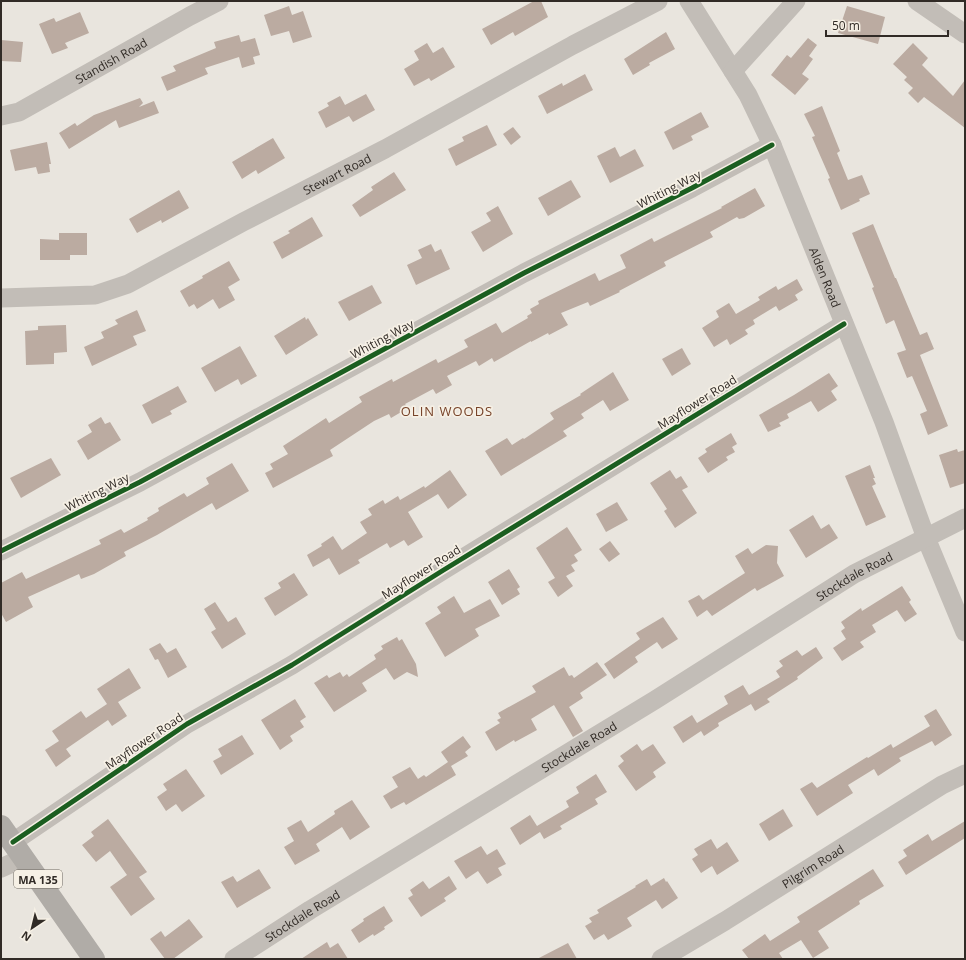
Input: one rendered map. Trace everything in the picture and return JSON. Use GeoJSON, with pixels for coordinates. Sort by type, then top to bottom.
{"type":"FeatureCollection","features":[{"type":"Feature","properties":{"kind":"main road","name":"MA 135"},"geometry":{"type":"LineString","coordinates":[[9,840],[94,959]]}},
{"type":"Feature","properties":{"kind":"street","name":"Standish Road"},"geometry":{"type":"LineString","coordinates":[[1,116],[19,112],[219,1]]}},
{"type":"Feature","properties":{"kind":"street","name":"Stewart Road"},"geometry":{"type":"LineString","coordinates":[[1,298],[96,295],[128,284],[243,222],[385,149],[573,45],[658,1]]}},
{"type":"Feature","properties":{"kind":"street","name":"Alden Road"},"geometry":{"type":"LineString","coordinates":[[689,1],[748,95],[772,145],[884,422],[926,538],[965,632]]}},
{"type":"Feature","properties":{"kind":"street"},"geometry":{"type":"LineString","coordinates":[[733,71],[796,1]]}},
{"type":"Feature","properties":{"kind":"street"},"geometry":{"type":"LineString","coordinates":[[917,1],[965,34]]}},
{"type":"Feature","properties":{"kind":"street","name":"Whiting Way"},"geometry":{"type":"LineString","coordinates":[[1,551],[140,482],[524,273],[692,188],[772,145]]}},
{"type":"Feature","properties":{"kind":"street","name":"Mayflower Road"},"geometry":{"type":"LineString","coordinates":[[1,868],[9,840],[187,724],[292,665],[844,324]]}},
{"type":"Feature","properties":{"kind":"street","name":"Stockdale Road"},"geometry":{"type":"LineString","coordinates":[[234,959],[310,910],[655,700],[854,574],[965,518]]}},
{"type":"Feature","properties":{"kind":"street","name":"Pilgrim Road"},"geometry":{"type":"LineString","coordinates":[[661,959],[725,921],[942,785],[965,774]]}},
{"type":"Feature","properties":{"kind":"building"},"geometry":{"type":"Polygon","coordinates":[[[534,1],[541,1],[548,17],[515,36],[513,32],[491,45],[482,29],[534,1]]]}},
{"type":"Feature","properties":{"kind":"building"},"geometry":{"type":"Polygon","coordinates":[[[289,6],[292,15],[303,11],[312,37],[293,43],[289,31],[271,36],[264,15],[289,6]]]}},
{"type":"Feature","properties":{"kind":"building"},"geometry":{"type":"Polygon","coordinates":[[[847,6],[885,17],[878,44],[838,33],[847,6]]]}},
{"type":"Feature","properties":{"kind":"building"},"geometry":{"type":"Polygon","coordinates":[[[80,12],[89,33],[65,43],[68,48],[52,54],[39,24],[54,18],[56,22],[80,12]]]}},
{"type":"Feature","properties":{"kind":"building"},"geometry":{"type":"Polygon","coordinates":[[[666,32],[675,49],[649,63],[650,65],[633,75],[624,59],[666,32]]]}},
{"type":"Feature","properties":{"kind":"building"},"geometry":{"type":"Polygon","coordinates":[[[239,35],[241,42],[255,38],[260,55],[253,57],[255,64],[242,68],[239,57],[205,68],[208,74],[167,91],[161,77],[176,71],[173,66],[216,48],[214,42],[239,35]]]}},
{"type":"Feature","properties":{"kind":"building"},"geometry":{"type":"Polygon","coordinates":[[[808,38],[817,45],[809,56],[813,59],[802,74],[809,79],[795,95],[771,75],[787,55],[791,58],[808,38]]]}},
{"type":"Feature","properties":{"kind":"building"},"geometry":{"type":"Polygon","coordinates":[[[1,40],[23,42],[21,62],[1,61],[1,40]]]}},
{"type":"Feature","properties":{"kind":"building"},"geometry":{"type":"Polygon","coordinates":[[[427,43],[433,53],[443,47],[455,67],[431,81],[429,78],[414,86],[404,69],[419,60],[414,51],[427,43]]]}},
{"type":"Feature","properties":{"kind":"building"},"geometry":{"type":"Polygon","coordinates":[[[913,43],[928,58],[922,65],[953,96],[965,80],[965,128],[924,97],[918,103],[908,93],[913,88],[904,80],[907,77],[893,64],[913,43]]]}},
{"type":"Feature","properties":{"kind":"building"},"geometry":{"type":"Polygon","coordinates":[[[585,74],[593,90],[547,114],[538,96],[562,83],[563,86],[585,74]]]}},
{"type":"Feature","properties":{"kind":"building"},"geometry":{"type":"Polygon","coordinates":[[[366,94],[375,110],[353,122],[349,116],[326,128],[318,112],[329,106],[327,103],[340,96],[345,105],[366,94]]]}},
{"type":"Feature","properties":{"kind":"building"},"geometry":{"type":"Polygon","coordinates":[[[140,98],[143,103],[139,107],[154,101],[159,113],[119,128],[116,120],[69,149],[59,133],[75,123],[77,126],[94,115],[140,98]]]}},
{"type":"Feature","properties":{"kind":"building"},"geometry":{"type":"Polygon","coordinates":[[[822,106],[840,151],[837,153],[848,180],[862,175],[870,194],[859,199],[860,201],[841,210],[828,179],[830,178],[812,137],[815,136],[804,114],[822,106]]]}},
{"type":"Feature","properties":{"kind":"building"},"geometry":{"type":"Polygon","coordinates":[[[701,112],[709,127],[691,136],[693,140],[673,150],[664,132],[701,112]]]}},
{"type":"Feature","properties":{"kind":"building"},"geometry":{"type":"Polygon","coordinates":[[[487,125],[497,145],[456,166],[448,149],[464,141],[462,137],[487,125]]]}},
{"type":"Feature","properties":{"kind":"building"},"geometry":{"type":"Polygon","coordinates":[[[513,127],[521,137],[511,145],[503,134],[513,127]]]}},
{"type":"Feature","properties":{"kind":"building"},"geometry":{"type":"Polygon","coordinates":[[[273,138],[285,158],[258,174],[256,170],[242,179],[232,162],[273,138]]]}},
{"type":"Feature","properties":{"kind":"building"},"geometry":{"type":"Polygon","coordinates":[[[47,142],[51,164],[49,164],[50,172],[38,174],[36,167],[15,171],[10,150],[47,142]]]}},
{"type":"Feature","properties":{"kind":"building"},"geometry":{"type":"Polygon","coordinates":[[[615,147],[620,157],[635,149],[644,166],[610,183],[597,156],[615,147]]]}},
{"type":"Feature","properties":{"kind":"building"},"geometry":{"type":"Polygon","coordinates":[[[394,172],[406,190],[360,217],[352,205],[373,190],[371,187],[394,172]]]}},
{"type":"Feature","properties":{"kind":"building"},"geometry":{"type":"Polygon","coordinates":[[[571,180],[581,197],[548,216],[538,198],[571,180]]]}},
{"type":"Feature","properties":{"kind":"building"},"geometry":{"type":"Polygon","coordinates":[[[755,188],[765,206],[744,218],[739,219],[737,217],[710,232],[713,237],[664,262],[666,266],[619,291],[620,292],[590,306],[588,302],[561,313],[568,325],[549,335],[548,333],[531,341],[494,362],[492,358],[479,366],[476,361],[447,376],[452,385],[436,394],[433,389],[405,404],[408,408],[391,418],[389,414],[374,421],[330,450],[333,456],[273,488],[265,473],[273,469],[270,464],[288,454],[283,446],[326,418],[329,423],[362,402],[359,397],[392,379],[393,382],[436,359],[438,363],[468,347],[464,340],[496,323],[502,333],[528,318],[527,316],[532,313],[530,309],[539,304],[538,301],[595,273],[599,281],[626,268],[620,255],[652,238],[654,242],[722,208],[721,207],[755,188]]]}},
{"type":"Feature","properties":{"kind":"building"},"geometry":{"type":"Polygon","coordinates":[[[179,190],[189,208],[162,223],[161,220],[137,233],[129,219],[179,190]]]}},
{"type":"Feature","properties":{"kind":"building"},"geometry":{"type":"Polygon","coordinates":[[[498,206],[513,234],[483,252],[471,232],[491,221],[486,213],[498,206]]]}},
{"type":"Feature","properties":{"kind":"building"},"geometry":{"type":"Polygon","coordinates":[[[312,217],[323,236],[282,259],[273,242],[290,233],[288,231],[312,217]]]}},
{"type":"Feature","properties":{"kind":"building"},"geometry":{"type":"Polygon","coordinates":[[[873,224],[920,335],[927,332],[934,349],[920,355],[948,426],[928,435],[920,414],[927,411],[912,376],[907,378],[897,353],[906,350],[894,320],[886,324],[872,288],[874,287],[852,233],[873,224]]]}},
{"type":"Feature","properties":{"kind":"building"},"geometry":{"type":"Polygon","coordinates":[[[59,233],[87,233],[87,255],[70,255],[70,260],[40,260],[40,239],[59,240],[59,233]]]}},
{"type":"Feature","properties":{"kind":"building"},"geometry":{"type":"Polygon","coordinates":[[[431,244],[435,252],[441,249],[450,269],[416,285],[407,265],[422,258],[418,250],[431,244]]]}},
{"type":"Feature","properties":{"kind":"building"},"geometry":{"type":"Polygon","coordinates":[[[229,261],[240,280],[228,287],[235,300],[219,309],[213,299],[197,309],[194,304],[189,307],[180,291],[203,278],[202,276],[229,261]]]}},
{"type":"Feature","properties":{"kind":"building"},"geometry":{"type":"Polygon","coordinates":[[[797,279],[803,290],[795,295],[798,300],[779,311],[776,306],[753,320],[755,324],[745,330],[748,334],[730,345],[727,339],[714,347],[702,328],[719,317],[716,311],[729,303],[736,314],[760,300],[758,297],[776,286],[778,290],[797,279]]]}},
{"type":"Feature","properties":{"kind":"building"},"geometry":{"type":"Polygon","coordinates":[[[372,285],[382,303],[349,321],[338,302],[372,285]]]}},
{"type":"Feature","properties":{"kind":"building"},"geometry":{"type":"Polygon","coordinates":[[[137,310],[146,331],[133,336],[137,345],[92,366],[84,347],[104,338],[101,332],[118,324],[115,320],[137,310]]]}},
{"type":"Feature","properties":{"kind":"building"},"geometry":{"type":"Polygon","coordinates":[[[305,317],[306,320],[308,318],[318,335],[286,355],[274,336],[305,317]]]}},
{"type":"Feature","properties":{"kind":"building"},"geometry":{"type":"Polygon","coordinates":[[[66,325],[67,352],[54,353],[54,364],[26,365],[25,331],[38,330],[38,326],[66,325]]]}},
{"type":"Feature","properties":{"kind":"building"},"geometry":{"type":"Polygon","coordinates":[[[240,346],[257,376],[241,385],[238,379],[215,392],[201,368],[240,346]]]}},
{"type":"Feature","properties":{"kind":"building"},"geometry":{"type":"Polygon","coordinates":[[[682,348],[691,364],[672,376],[662,359],[682,348]]]}},
{"type":"Feature","properties":{"kind":"building"},"geometry":{"type":"Polygon","coordinates":[[[613,372],[629,400],[610,411],[603,400],[581,414],[584,418],[563,431],[567,436],[501,476],[485,451],[507,438],[512,445],[523,438],[524,439],[554,419],[550,413],[581,395],[580,394],[613,372]]]}},
{"type":"Feature","properties":{"kind":"building"},"geometry":{"type":"Polygon","coordinates":[[[829,373],[838,386],[831,391],[837,400],[818,412],[811,401],[787,414],[789,418],[779,423],[781,426],[768,432],[759,415],[829,373]]]}},
{"type":"Feature","properties":{"kind":"building"},"geometry":{"type":"Polygon","coordinates":[[[178,386],[187,402],[170,411],[172,414],[152,424],[142,405],[178,386]]]}},
{"type":"Feature","properties":{"kind":"building"},"geometry":{"type":"Polygon","coordinates":[[[101,417],[105,424],[110,422],[121,440],[88,460],[77,441],[92,432],[88,425],[101,417]]]}},
{"type":"Feature","properties":{"kind":"building"},"geometry":{"type":"Polygon","coordinates":[[[731,433],[737,444],[732,447],[735,452],[726,457],[728,460],[708,473],[698,458],[707,452],[705,449],[731,433]]]}},
{"type":"Feature","properties":{"kind":"building"},"geometry":{"type":"Polygon","coordinates":[[[957,449],[958,452],[965,450],[965,483],[950,488],[939,455],[957,449]]]}},
{"type":"Feature","properties":{"kind":"building"},"geometry":{"type":"Polygon","coordinates":[[[51,458],[61,475],[21,498],[10,478],[51,458]]]}},
{"type":"Feature","properties":{"kind":"building"},"geometry":{"type":"Polygon","coordinates":[[[232,463],[249,491],[216,510],[212,503],[157,535],[124,552],[126,556],[94,574],[81,579],[79,574],[28,597],[33,607],[6,622],[1,613],[1,583],[22,572],[26,579],[101,544],[99,540],[121,529],[124,533],[148,520],[147,518],[159,511],[158,508],[184,493],[187,497],[209,484],[206,478],[232,463]]]}},
{"type":"Feature","properties":{"kind":"building"},"geometry":{"type":"Polygon","coordinates":[[[870,465],[876,484],[872,486],[886,517],[866,526],[845,476],[870,465]]]}},
{"type":"Feature","properties":{"kind":"building"},"geometry":{"type":"Polygon","coordinates":[[[450,470],[467,495],[448,509],[438,494],[408,512],[423,537],[408,546],[404,540],[390,548],[387,543],[358,560],[360,563],[339,575],[329,558],[313,567],[307,555],[322,546],[321,544],[333,536],[342,550],[367,533],[360,522],[372,515],[368,509],[383,500],[385,504],[398,496],[400,500],[424,486],[425,488],[450,470]]]}},
{"type":"Feature","properties":{"kind":"building"},"geometry":{"type":"Polygon","coordinates":[[[670,470],[676,479],[681,476],[688,487],[682,490],[697,513],[675,528],[664,511],[667,509],[650,483],[670,470]]]}},
{"type":"Feature","properties":{"kind":"building"},"geometry":{"type":"Polygon","coordinates":[[[617,502],[628,520],[606,532],[596,514],[617,502]]]}},
{"type":"Feature","properties":{"kind":"building"},"geometry":{"type":"Polygon","coordinates":[[[813,515],[821,529],[829,524],[838,538],[806,558],[789,530],[813,515]]]}},
{"type":"Feature","properties":{"kind":"building"},"geometry":{"type":"Polygon","coordinates":[[[567,527],[582,550],[574,555],[578,561],[571,565],[575,571],[566,576],[573,586],[558,597],[548,582],[555,578],[536,548],[567,527]]]}},
{"type":"Feature","properties":{"kind":"building"},"geometry":{"type":"Polygon","coordinates":[[[610,541],[620,554],[609,562],[599,549],[610,541]]]}},
{"type":"Feature","properties":{"kind":"building"},"geometry":{"type":"Polygon","coordinates":[[[766,545],[778,546],[777,563],[784,576],[757,591],[755,588],[712,616],[707,610],[697,617],[688,601],[699,595],[703,600],[745,573],[735,556],[748,548],[752,554],[766,545]]]}},
{"type":"Feature","properties":{"kind":"building"},"geometry":{"type":"Polygon","coordinates":[[[509,569],[520,587],[517,589],[520,594],[502,605],[488,582],[509,569]]]}},
{"type":"Feature","properties":{"kind":"building"},"geometry":{"type":"Polygon","coordinates":[[[294,573],[308,595],[275,616],[264,598],[281,588],[278,583],[294,573]]]}},
{"type":"Feature","properties":{"kind":"building"},"geometry":{"type":"Polygon","coordinates":[[[902,586],[911,600],[909,602],[917,614],[905,622],[897,610],[872,625],[876,632],[860,642],[864,647],[842,661],[833,648],[846,639],[841,631],[845,628],[841,622],[861,608],[862,611],[902,586]]]}},
{"type":"Feature","properties":{"kind":"building"},"geometry":{"type":"Polygon","coordinates":[[[454,596],[464,613],[490,599],[500,616],[475,629],[479,636],[445,657],[425,623],[441,613],[437,607],[454,596]]]}},
{"type":"Feature","properties":{"kind":"building"},"geometry":{"type":"Polygon","coordinates":[[[215,602],[228,622],[236,617],[246,634],[222,649],[211,632],[216,629],[204,609],[215,602]]]}},
{"type":"Feature","properties":{"kind":"building"},"geometry":{"type":"Polygon","coordinates":[[[663,617],[678,639],[662,649],[657,642],[635,657],[638,662],[614,679],[604,664],[640,639],[636,633],[663,617]]]}},
{"type":"Feature","properties":{"kind":"building"},"geometry":{"type":"Polygon","coordinates":[[[397,637],[399,641],[402,639],[416,664],[418,677],[407,672],[394,680],[386,668],[362,683],[367,691],[334,712],[314,683],[327,675],[329,678],[340,672],[343,677],[347,674],[349,677],[376,659],[374,655],[383,649],[381,646],[397,637]]]}},
{"type":"Feature","properties":{"kind":"building"},"geometry":{"type":"Polygon","coordinates":[[[160,643],[167,653],[176,648],[187,667],[168,678],[158,659],[155,660],[149,649],[160,643]]]}},
{"type":"Feature","properties":{"kind":"building"},"geometry":{"type":"Polygon","coordinates":[[[816,647],[823,658],[797,677],[798,679],[767,699],[770,702],[755,711],[751,704],[718,723],[719,726],[704,736],[701,731],[683,743],[673,727],[692,715],[697,723],[728,704],[724,696],[743,685],[749,695],[780,677],[776,671],[783,666],[779,661],[797,650],[802,656],[816,647]]]}},
{"type":"Feature","properties":{"kind":"building"},"geometry":{"type":"Polygon","coordinates":[[[597,662],[607,675],[580,693],[583,698],[569,707],[583,731],[573,737],[554,705],[531,719],[537,730],[515,742],[514,740],[496,751],[485,732],[500,723],[497,720],[501,718],[498,713],[536,692],[532,686],[564,667],[569,676],[572,675],[574,678],[597,662]]]}},
{"type":"Feature","properties":{"kind":"building"},"geometry":{"type":"Polygon","coordinates":[[[129,668],[141,688],[118,702],[127,716],[112,726],[108,720],[66,749],[71,756],[56,767],[45,750],[59,741],[52,731],[81,711],[86,718],[107,704],[97,689],[129,668]]]}},
{"type":"Feature","properties":{"kind":"building"},"geometry":{"type":"Polygon","coordinates":[[[295,699],[306,717],[300,721],[304,727],[290,736],[293,741],[280,750],[261,720],[295,699]]]}},
{"type":"Feature","properties":{"kind":"building"},"geometry":{"type":"Polygon","coordinates":[[[936,709],[952,735],[935,746],[932,741],[899,758],[901,761],[878,776],[874,769],[848,785],[853,793],[817,816],[800,789],[812,782],[817,788],[891,744],[893,748],[930,726],[924,716],[936,709]]]}},
{"type":"Feature","properties":{"kind":"building"},"geometry":{"type":"Polygon","coordinates":[[[242,735],[254,754],[221,775],[213,761],[222,756],[218,749],[242,735]]]}},
{"type":"Feature","properties":{"kind":"building"},"geometry":{"type":"Polygon","coordinates":[[[463,736],[471,747],[465,752],[468,756],[451,766],[456,775],[406,805],[404,802],[391,809],[383,796],[398,787],[392,777],[410,767],[418,779],[424,775],[426,777],[448,762],[441,752],[463,736]]]}},
{"type":"Feature","properties":{"kind":"building"},"geometry":{"type":"Polygon","coordinates":[[[637,744],[642,751],[653,744],[666,763],[653,772],[656,777],[636,791],[618,766],[624,761],[620,756],[637,744]]]}},
{"type":"Feature","properties":{"kind":"building"},"geometry":{"type":"Polygon","coordinates":[[[186,769],[205,796],[182,812],[176,804],[166,811],[157,797],[167,790],[163,784],[186,769]]]}},
{"type":"Feature","properties":{"kind":"building"},"geometry":{"type":"Polygon","coordinates":[[[596,774],[607,792],[595,799],[598,804],[560,826],[562,829],[544,839],[540,832],[520,845],[510,828],[530,815],[537,826],[569,807],[566,801],[579,793],[576,787],[596,774]]]}},
{"type":"Feature","properties":{"kind":"building"},"geometry":{"type":"Polygon","coordinates":[[[352,800],[370,827],[350,840],[342,827],[316,844],[320,851],[295,865],[284,847],[294,841],[287,828],[301,820],[308,832],[335,814],[334,811],[352,800]]]}},
{"type":"Feature","properties":{"kind":"building"},"geometry":{"type":"Polygon","coordinates":[[[783,809],[793,826],[769,841],[759,824],[783,809]]]}},
{"type":"Feature","properties":{"kind":"building"},"geometry":{"type":"Polygon","coordinates":[[[108,819],[147,872],[139,877],[155,899],[131,916],[110,887],[127,875],[110,851],[96,862],[82,845],[94,836],[91,832],[108,819]]]}},
{"type":"Feature","properties":{"kind":"building"},"geometry":{"type":"Polygon","coordinates":[[[965,821],[965,838],[906,875],[898,862],[907,856],[903,850],[928,834],[932,841],[965,821]]]}},
{"type":"Feature","properties":{"kind":"building"},"geometry":{"type":"Polygon","coordinates":[[[711,839],[717,849],[727,842],[739,861],[717,875],[712,866],[701,873],[692,859],[698,855],[694,849],[711,839]]]}},
{"type":"Feature","properties":{"kind":"building"},"geometry":{"type":"Polygon","coordinates":[[[481,846],[487,855],[497,849],[506,864],[498,868],[502,875],[487,884],[478,871],[466,879],[454,861],[481,846]]]}},
{"type":"Feature","properties":{"kind":"building"},"geometry":{"type":"Polygon","coordinates":[[[259,869],[271,888],[237,908],[221,882],[233,876],[237,882],[259,869]]]}},
{"type":"Feature","properties":{"kind":"building"},"geometry":{"type":"Polygon","coordinates":[[[873,869],[884,886],[859,901],[860,904],[818,931],[829,948],[813,958],[801,940],[779,953],[783,959],[749,959],[742,950],[765,934],[770,941],[800,922],[797,917],[873,869]]]}},
{"type":"Feature","properties":{"kind":"building"},"geometry":{"type":"Polygon","coordinates":[[[449,876],[457,889],[444,898],[446,901],[421,917],[408,898],[413,895],[410,890],[423,881],[429,889],[449,876]]]}},
{"type":"Feature","properties":{"kind":"building"},"geometry":{"type":"Polygon","coordinates":[[[664,878],[678,898],[662,909],[656,900],[627,918],[632,926],[608,940],[604,934],[594,940],[585,926],[592,922],[589,918],[599,913],[597,910],[647,879],[651,886],[664,878]]]}},
{"type":"Feature","properties":{"kind":"building"},"geometry":{"type":"Polygon","coordinates":[[[384,906],[393,921],[384,927],[385,929],[374,936],[373,934],[359,943],[351,930],[364,921],[363,919],[384,906]]]}},
{"type":"Feature","properties":{"kind":"building"},"geometry":{"type":"Polygon","coordinates":[[[189,919],[203,937],[173,959],[165,959],[150,939],[161,931],[165,937],[189,919]]]}},
{"type":"Feature","properties":{"kind":"building"},"geometry":{"type":"Polygon","coordinates":[[[327,942],[330,948],[338,943],[348,959],[301,959],[327,942]]]}},
{"type":"Feature","properties":{"kind":"building"},"geometry":{"type":"Polygon","coordinates":[[[568,943],[577,959],[537,959],[568,943]]]}},
{"type":"Feature","properties":{"kind":"cycle path"},"geometry":{"type":"LineString","coordinates":[[1,551],[140,482],[524,273],[692,188],[772,145]]}},
{"type":"Feature","properties":{"kind":"cycle path"},"geometry":{"type":"LineString","coordinates":[[13,842],[187,724],[292,665],[844,324]]}},
{"type":"Feature","properties":{"kind":"district","name":"OLIN WOODS"},"geometry":{"type":"Point","coordinates":[447,411]}}]}
